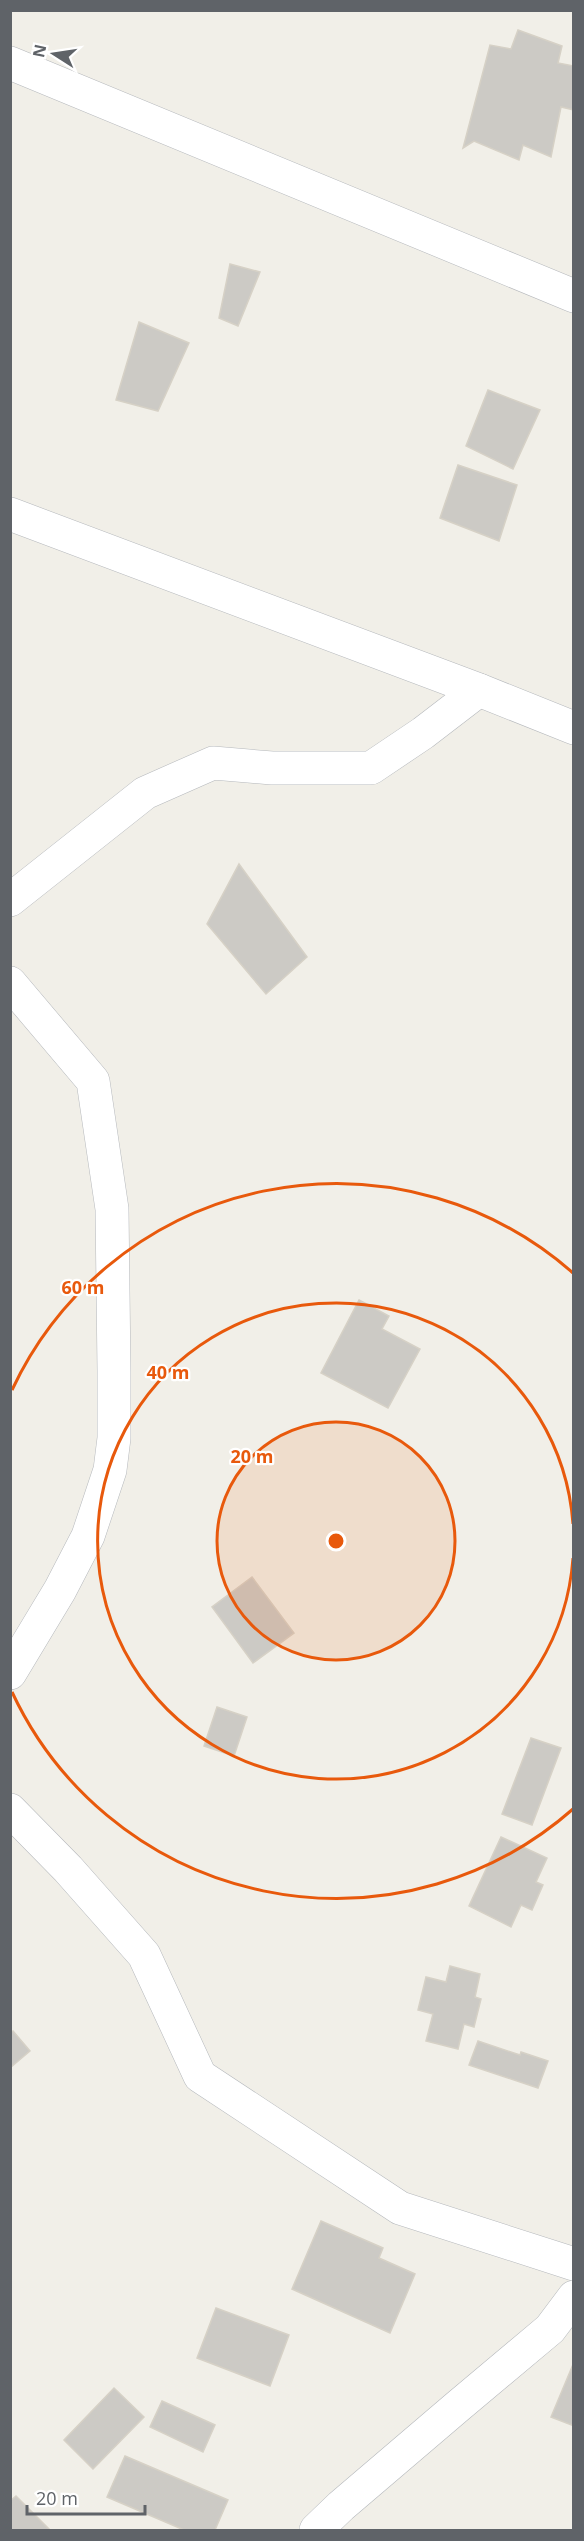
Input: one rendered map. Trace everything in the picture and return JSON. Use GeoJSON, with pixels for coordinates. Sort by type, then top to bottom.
{"type":"FeatureCollection","features":[{"type":"Feature","properties":{"kind":"street"},"geometry":{"type":"LineString","coordinates":[[10,63],[573,296]]}},
{"type":"Feature","properties":{"kind":"street"},"geometry":{"type":"LineString","coordinates":[[10,514],[479,690],[573,728]]}},
{"type":"Feature","properties":{"kind":"street"},"geometry":{"type":"LineString","coordinates":[[10,900],[146,794],[194,771],[213,763],[272,768],[371,768],[423,733],[479,690]]}},
{"type":"Feature","properties":{"kind":"street"},"geometry":{"type":"LineString","coordinates":[[10,983],[93,1081],[112,1209],[114,1371],[114,1438],[110,1470],[88,1536],[60,1590],[10,1673]]}},
{"type":"Feature","properties":{"kind":"street"},"geometry":{"type":"LineString","coordinates":[[10,1810],[68,1869],[144,1955],[200,2076],[400,2208],[573,2264]]}},
{"type":"Feature","properties":{"kind":"street"},"geometry":{"type":"LineString","coordinates":[[316,2530],[550,2329],[573,2297]]}},
{"type":"Feature","properties":{"kind":"building"},"geometry":{"type":"Polygon","coordinates":[[[518,30],[562,46],[558,63],[574,66],[574,110],[561,107],[551,157],[523,145],[519,160],[474,141],[463,148],[490,45],[511,49],[518,30]]]}},
{"type":"Feature","properties":{"kind":"building"},"geometry":{"type":"Polygon","coordinates":[[[230,264],[260,272],[238,326],[219,318],[230,264]]]}},
{"type":"Feature","properties":{"kind":"building"},"geometry":{"type":"Polygon","coordinates":[[[139,322],[189,343],[158,411],[116,400],[139,322]]]}},
{"type":"Feature","properties":{"kind":"building"},"geometry":{"type":"Polygon","coordinates":[[[488,390],[540,410],[513,469],[466,446],[488,390]]]}},
{"type":"Feature","properties":{"kind":"building"},"geometry":{"type":"Polygon","coordinates":[[[458,465],[517,485],[499,541],[440,518],[458,465]]]}},
{"type":"Feature","properties":{"kind":"building"},"geometry":{"type":"Polygon","coordinates":[[[239,864],[307,957],[266,994],[207,924],[239,864]]]}},
{"type":"Feature","properties":{"kind":"building"},"geometry":{"type":"Polygon","coordinates":[[[359,1300],[389,1316],[382,1329],[420,1349],[388,1408],[321,1373],[359,1300]]]}},
{"type":"Feature","properties":{"kind":"building"},"geometry":{"type":"Polygon","coordinates":[[[252,1577],[294,1633],[253,1663],[212,1607],[252,1577]]]}},
{"type":"Feature","properties":{"kind":"building"},"geometry":{"type":"Polygon","coordinates":[[[217,1707],[247,1717],[234,1756],[204,1746],[217,1707]]]}},
{"type":"Feature","properties":{"kind":"building"},"geometry":{"type":"Polygon","coordinates":[[[531,1738],[561,1748],[532,1825],[502,1814],[531,1738]]]}},
{"type":"Feature","properties":{"kind":"building"},"geometry":{"type":"Polygon","coordinates":[[[501,1837],[547,1858],[536,1882],[543,1885],[532,1910],[521,1905],[511,1927],[469,1906],[501,1837]]]}},
{"type":"Feature","properties":{"kind":"building"},"geometry":{"type":"Polygon","coordinates":[[[450,1966],[480,1974],[475,1997],[481,1999],[474,2027],[464,2024],[458,2049],[426,2041],[433,2014],[418,2010],[426,1977],[446,1982],[450,1966]]]}},
{"type":"Feature","properties":{"kind":"building"},"geometry":{"type":"Polygon","coordinates":[[[13,2031],[30,2051],[10,2068],[10,2033],[13,2031]]]}},
{"type":"Feature","properties":{"kind":"building"},"geometry":{"type":"Polygon","coordinates":[[[478,2041],[520,2055],[521,2052],[548,2061],[538,2088],[469,2065],[478,2041]]]}},
{"type":"Feature","properties":{"kind":"building"},"geometry":{"type":"Polygon","coordinates":[[[321,2221],[383,2248],[379,2258],[415,2274],[390,2333],[292,2289],[321,2221]]]}},
{"type":"Feature","properties":{"kind":"building"},"geometry":{"type":"Polygon","coordinates":[[[216,2308],[289,2335],[270,2386],[197,2358],[216,2308]]]}},
{"type":"Feature","properties":{"kind":"building"},"geometry":{"type":"Polygon","coordinates":[[[574,2362],[574,2426],[551,2417],[574,2362]]]}},
{"type":"Feature","properties":{"kind":"building"},"geometry":{"type":"Polygon","coordinates":[[[114,2388],[144,2417],[93,2469],[64,2440],[114,2388]]]}},
{"type":"Feature","properties":{"kind":"building"},"geometry":{"type":"Polygon","coordinates":[[[162,2401],[215,2425],[203,2452],[150,2427],[162,2401]]]}},
{"type":"Feature","properties":{"kind":"building"},"geometry":{"type":"Polygon","coordinates":[[[125,2456],[228,2500],[215,2530],[184,2530],[107,2497],[125,2456]]]}},
{"type":"Feature","properties":{"kind":"building"},"geometry":{"type":"Polygon","coordinates":[[[16,2496],[50,2530],[10,2530],[10,2501],[16,2496]]]}}]}
